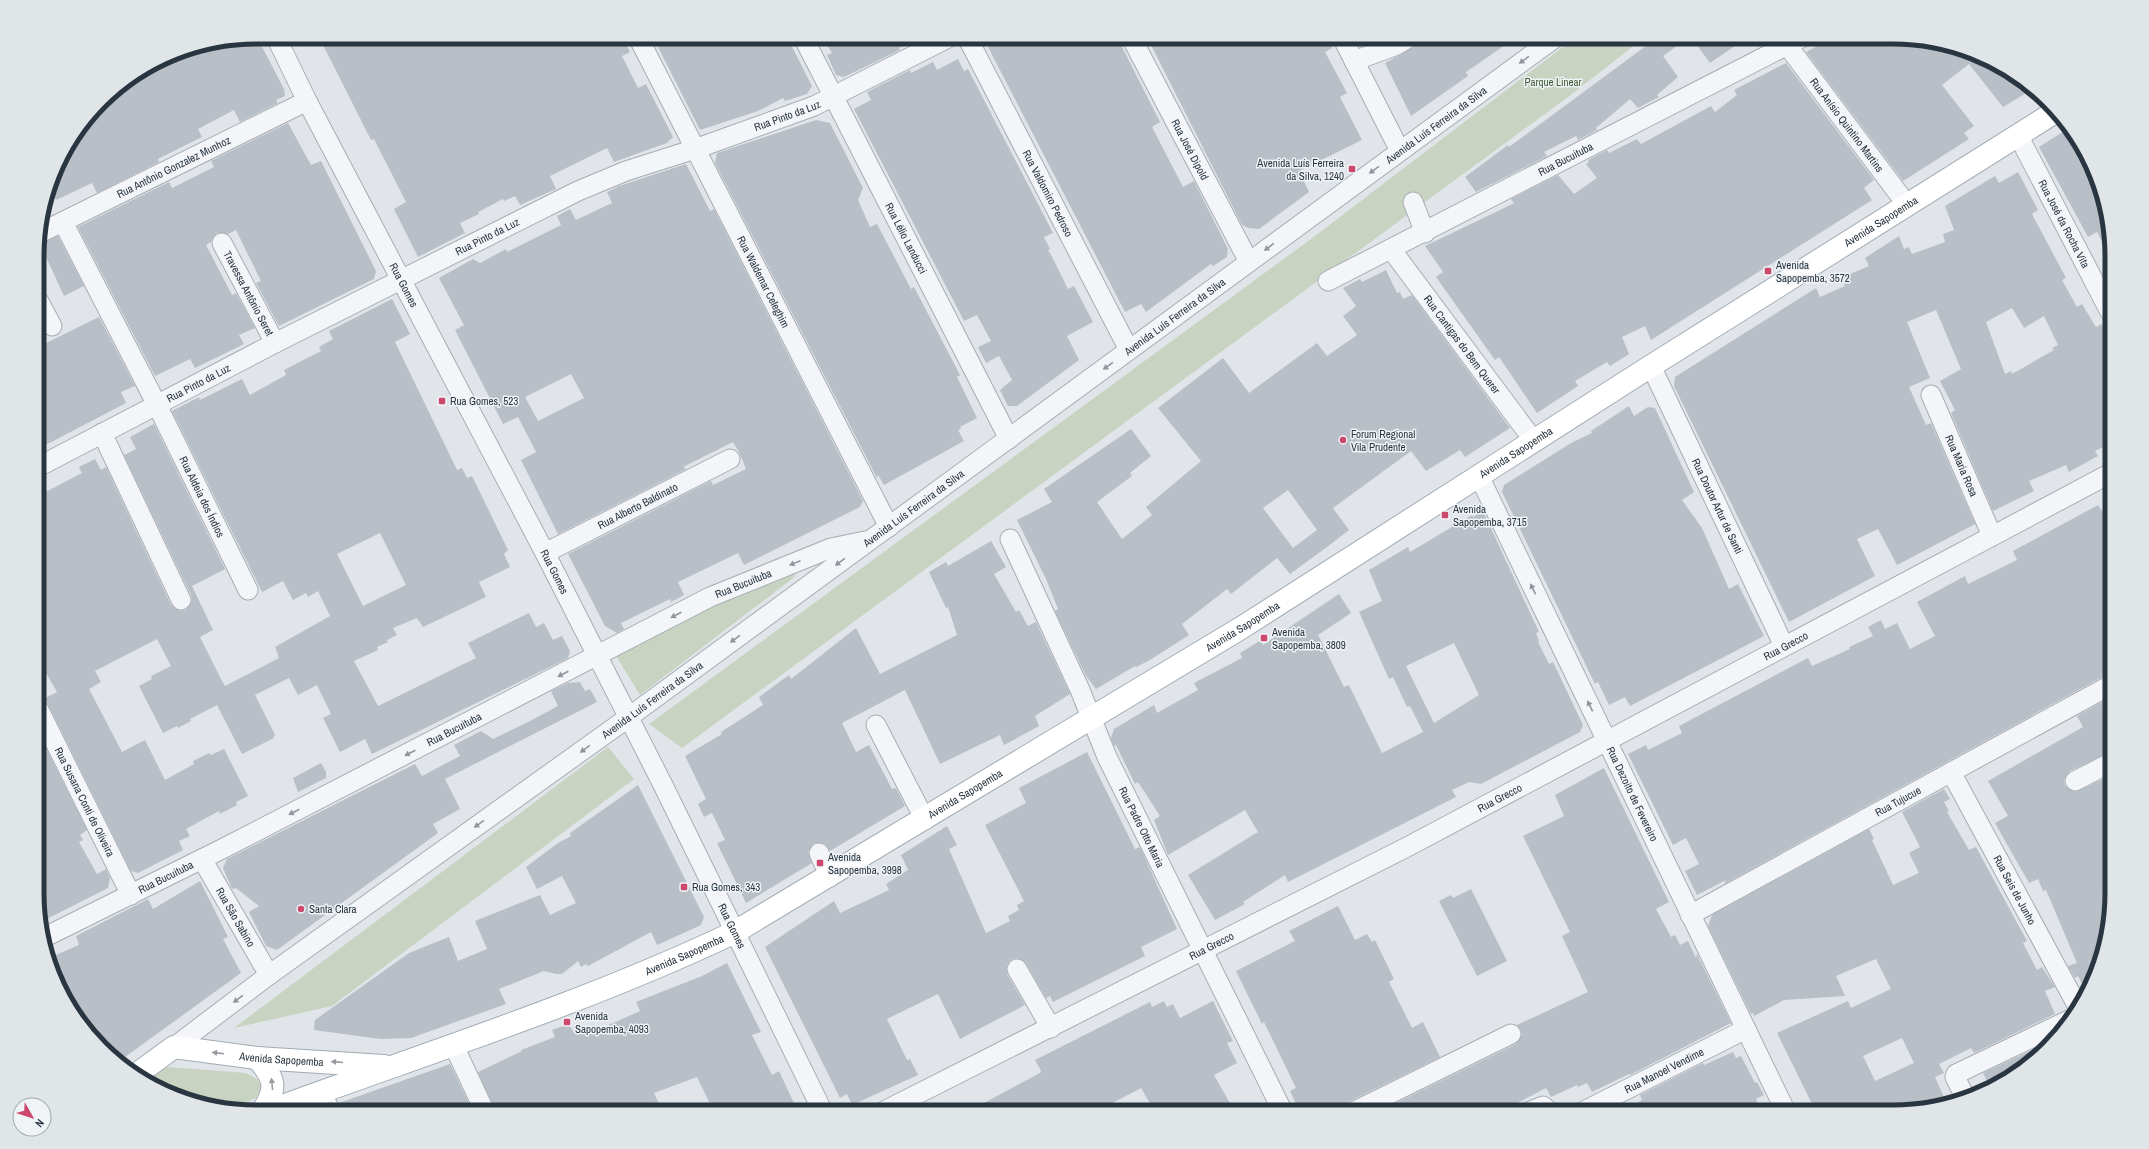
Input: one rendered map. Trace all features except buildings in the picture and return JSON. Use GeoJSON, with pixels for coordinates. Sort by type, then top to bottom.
{"type":"FeatureCollection","features":[{"type":"Feature","properties":{"kind":"main road","name":"Avenida Sapopemba"},"geometry":{"type":"LineString","coordinates":[[285,1105],[390,1066],[517,1022],[656,968],[735,932],[925,820],[1241,628],[1650,366],[2051,115]]}},
{"type":"Feature","properties":{"kind":"main road","name":"Avenida Sapopemba"},"geometry":{"type":"LineString","coordinates":[[174,1047],[257,1058],[390,1066]]}},
{"type":"Feature","properties":{"kind":"main road"},"geometry":{"type":"LineString","coordinates":[[141,1071],[174,1047]]}},
{"type":"Feature","properties":{"kind":"main road"},"geometry":{"type":"LineString","coordinates":[[257,1058],[270,1075],[273,1084],[272,1096],[266,1105]]}},
{"type":"Feature","properties":{"kind":"street","name":"Rua Gomes"},"geometry":{"type":"LineString","coordinates":[[279,44],[307,101],[545,553],[629,717],[820,1105]]}},
{"type":"Feature","properties":{"kind":"street","name":"Rua Waldemar Celeghim"},"geometry":{"type":"LineString","coordinates":[[642,44],[889,527]]}},
{"type":"Feature","properties":{"kind":"street","name":"Rua Lélio Landucci"},"geometry":{"type":"LineString","coordinates":[[807,44],[1009,439]]}},
{"type":"Feature","properties":{"kind":"street","name":"Rua Pinto da Luz"},"geometry":{"type":"LineString","coordinates":[[44,464],[400,279],[578,191],[626,171],[695,149],[814,106],[936,44]]}},
{"type":"Feature","properties":{"kind":"street","name":"Rua Valdomiro Pedroso"},"geometry":{"type":"LineString","coordinates":[[971,44],[1130,350]]}},
{"type":"Feature","properties":{"kind":"street","name":"Rua José Dipold"},"geometry":{"type":"LineString","coordinates":[[1135,44],[1249,262]]}},
{"type":"Feature","properties":{"kind":"street"},"geometry":{"type":"LineString","coordinates":[[1346,44],[1400,151]]}},
{"type":"Feature","properties":{"kind":"street"},"geometry":{"type":"LineString","coordinates":[[1354,61],[1394,44]]}},
{"type":"Feature","properties":{"kind":"street","name":"Avenida Luís Ferreira da Silva"},"geometry":{"type":"LineString","coordinates":[[269,975],[629,717],[1546,44]]}},
{"type":"Feature","properties":{"kind":"street","name":"Rua Bucuituba"},"geometry":{"type":"LineString","coordinates":[[1328,281],[1425,233],[1789,44]]}},
{"type":"Feature","properties":{"kind":"street","name":"Rua Anísio Quintino Martins"},"geometry":{"type":"LineString","coordinates":[[1797,44],[1907,205]]}},
{"type":"Feature","properties":{"kind":"street","name":"Rua Antônio Gonzalez Munhoz"},"geometry":{"type":"LineString","coordinates":[[46,230],[307,101]]}},
{"type":"Feature","properties":{"kind":"street","name":"Rua José da Rocha Vita"},"geometry":{"type":"LineString","coordinates":[[2018,135],[2105,302]]}},
{"type":"Feature","properties":{"kind":"street"},"geometry":{"type":"LineString","coordinates":[[1413,202],[1425,233]]}},
{"type":"Feature","properties":{"kind":"street","name":"Rua Aldeia dos Índios"},"geometry":{"type":"LineString","coordinates":[[63,222],[157,405],[248,590]]}},
{"type":"Feature","properties":{"kind":"street","name":"Travessa Antônio Seret"},"geometry":{"type":"LineString","coordinates":[[222,243],[275,343]]}},
{"type":"Feature","properties":{"kind":"street","name":"Rua Cantigas do Bem Querer"},"geometry":{"type":"LineString","coordinates":[[1391,249],[1534,441]]}},
{"type":"Feature","properties":{"kind":"street"},"geometry":{"type":"LineString","coordinates":[[44,311],[52,326]]}},
{"type":"Feature","properties":{"kind":"street","name":"Rua Doutor Artur de Santi"},"geometry":{"type":"LineString","coordinates":[[1650,366],[1784,646]]}},
{"type":"Feature","properties":{"kind":"street","name":"Rua Maria Rosa"},"geometry":{"type":"LineString","coordinates":[[1932,395],[1992,536]]}},
{"type":"Feature","properties":{"kind":"street"},"geometry":{"type":"LineString","coordinates":[[102,433],[181,600]]}},
{"type":"Feature","properties":{"kind":"street","name":"Rua Alberto Baldinato"},"geometry":{"type":"LineString","coordinates":[[545,553],[730,459]]}},
{"type":"Feature","properties":{"kind":"street","name":"Rua Dezoito de Fevereiro"},"geometry":{"type":"LineString","coordinates":[[1479,476],[1783,1105]]}},
{"type":"Feature","properties":{"kind":"street","name":"Rua Grecco"},"geometry":{"type":"LineString","coordinates":[[896,1105],[1409,846],[2105,476]]}},
{"type":"Feature","properties":{"kind":"street","name":"Rua Bucuituba"},"geometry":{"type":"LineString","coordinates":[[48,935],[131,895],[598,657],[710,597],[831,548],[872,539]]}},
{"type":"Feature","properties":{"kind":"street","name":"Rua Padre Otto Maria"},"geometry":{"type":"LineString","coordinates":[[1010,539],[1107,757],[1280,1105]]}},
{"type":"Feature","properties":{"kind":"street","name":"Rua Tujucue"},"geometry":{"type":"LineString","coordinates":[[1690,915],[2105,688]]}},
{"type":"Feature","properties":{"kind":"street","name":"Rua Susana Conti de Oliveira"},"geometry":{"type":"LineString","coordinates":[[44,720],[131,895]]}},
{"type":"Feature","properties":{"kind":"street"},"geometry":{"type":"LineString","coordinates":[[876,725],[925,820]]}},
{"type":"Feature","properties":{"kind":"street"},"geometry":{"type":"LineString","coordinates":[[2075,781],[2105,766]]}},
{"type":"Feature","properties":{"kind":"street","name":"Rua Seis de Junho"},"geometry":{"type":"LineString","coordinates":[[1951,772],[2075,1002]]}},
{"type":"Feature","properties":{"kind":"street"},"geometry":{"type":"LineString","coordinates":[[819,852],[830,877]]}},
{"type":"Feature","properties":{"kind":"street","name":"Rua São Sabino"},"geometry":{"type":"LineString","coordinates":[[202,859],[269,975]]}},
{"type":"Feature","properties":{"kind":"street"},"geometry":{"type":"LineString","coordinates":[[1017,969],[1051,1028]]}},
{"type":"Feature","properties":{"kind":"street"},"geometry":{"type":"LineString","coordinates":[[174,1047],[269,975]]}},
{"type":"Feature","properties":{"kind":"street"},"geometry":{"type":"LineString","coordinates":[[1963,1093],[1955,1077],[1956,1074],[2059,1025]]}},
{"type":"Feature","properties":{"kind":"street","name":"Rua Manoel Vendime"},"geometry":{"type":"LineString","coordinates":[[1596,1105],[1746,1029]]}},
{"type":"Feature","properties":{"kind":"street"},"geometry":{"type":"LineString","coordinates":[[1367,1105],[1511,1034]]}},
{"type":"Feature","properties":{"kind":"street"},"geometry":{"type":"LineString","coordinates":[[453,1044],[482,1105]]}},
{"type":"Feature","properties":{"kind":"street"},"geometry":{"type":"LineString","coordinates":[[321,1092],[328,1105]]}},
{"type":"Feature","properties":{"kind":"green space","name":"Parque Linear"},"geometry":{"type":"Polygon","coordinates":[[[1567,44],[1636,44],[1568,97],[682,748],[649,724],[1311,239],[1567,44]]]}},
{"type":"Feature","properties":{"kind":"green space"},"geometry":{"type":"Polygon","coordinates":[[[789,567],[793,569],[795,576],[792,579],[640,695],[615,654],[789,567]]]}},
{"type":"Feature","properties":{"kind":"green space"},"geometry":{"type":"Polygon","coordinates":[[[608,747],[634,779],[332,1006],[234,1028],[608,747]]]}},
{"type":"Feature","properties":{"kind":"green space"},"geometry":{"type":"Polygon","coordinates":[[[169,1067],[246,1073],[257,1079],[262,1086],[256,1098],[241,1105],[201,1098],[175,1089],[150,1077],[158,1071],[169,1067]]]}},
{"type":"Feature","properties":{"kind":"place","name":"Avenida Luís Ferreira da Silva, 1240"},"geometry":{"type":"Point","coordinates":[1352,169]}},
{"type":"Feature","properties":{"kind":"place","name":"Avenida Sapopemba, 3572"},"geometry":{"type":"Point","coordinates":[1768,271]}},
{"type":"Feature","properties":{"kind":"place","name":"Rua Gomes, 523"},"geometry":{"type":"Point","coordinates":[442,401]}},
{"type":"Feature","properties":{"kind":"place","name":"Forum Regional Vila Prudente"},"geometry":{"type":"Point","coordinates":[1343,440]}},
{"type":"Feature","properties":{"kind":"place","name":"Avenida Sapopemba, 3715"},"geometry":{"type":"Point","coordinates":[1445,515]}},
{"type":"Feature","properties":{"kind":"place","name":"Avenida Sapopemba, 3809"},"geometry":{"type":"Point","coordinates":[1264,638]}},
{"type":"Feature","properties":{"kind":"place","name":"Avenida Sapopemba, 3998"},"geometry":{"type":"Point","coordinates":[820,863]}},
{"type":"Feature","properties":{"kind":"place","name":"Rua Gomes, 343"},"geometry":{"type":"Point","coordinates":[684,887]}},
{"type":"Feature","properties":{"kind":"place","name":"Santa Clara"},"geometry":{"type":"Point","coordinates":[301,909]}},
{"type":"Feature","properties":{"kind":"place","name":"Avenida Sapopemba, 4093"},"geometry":{"type":"Point","coordinates":[567,1022]}}]}
